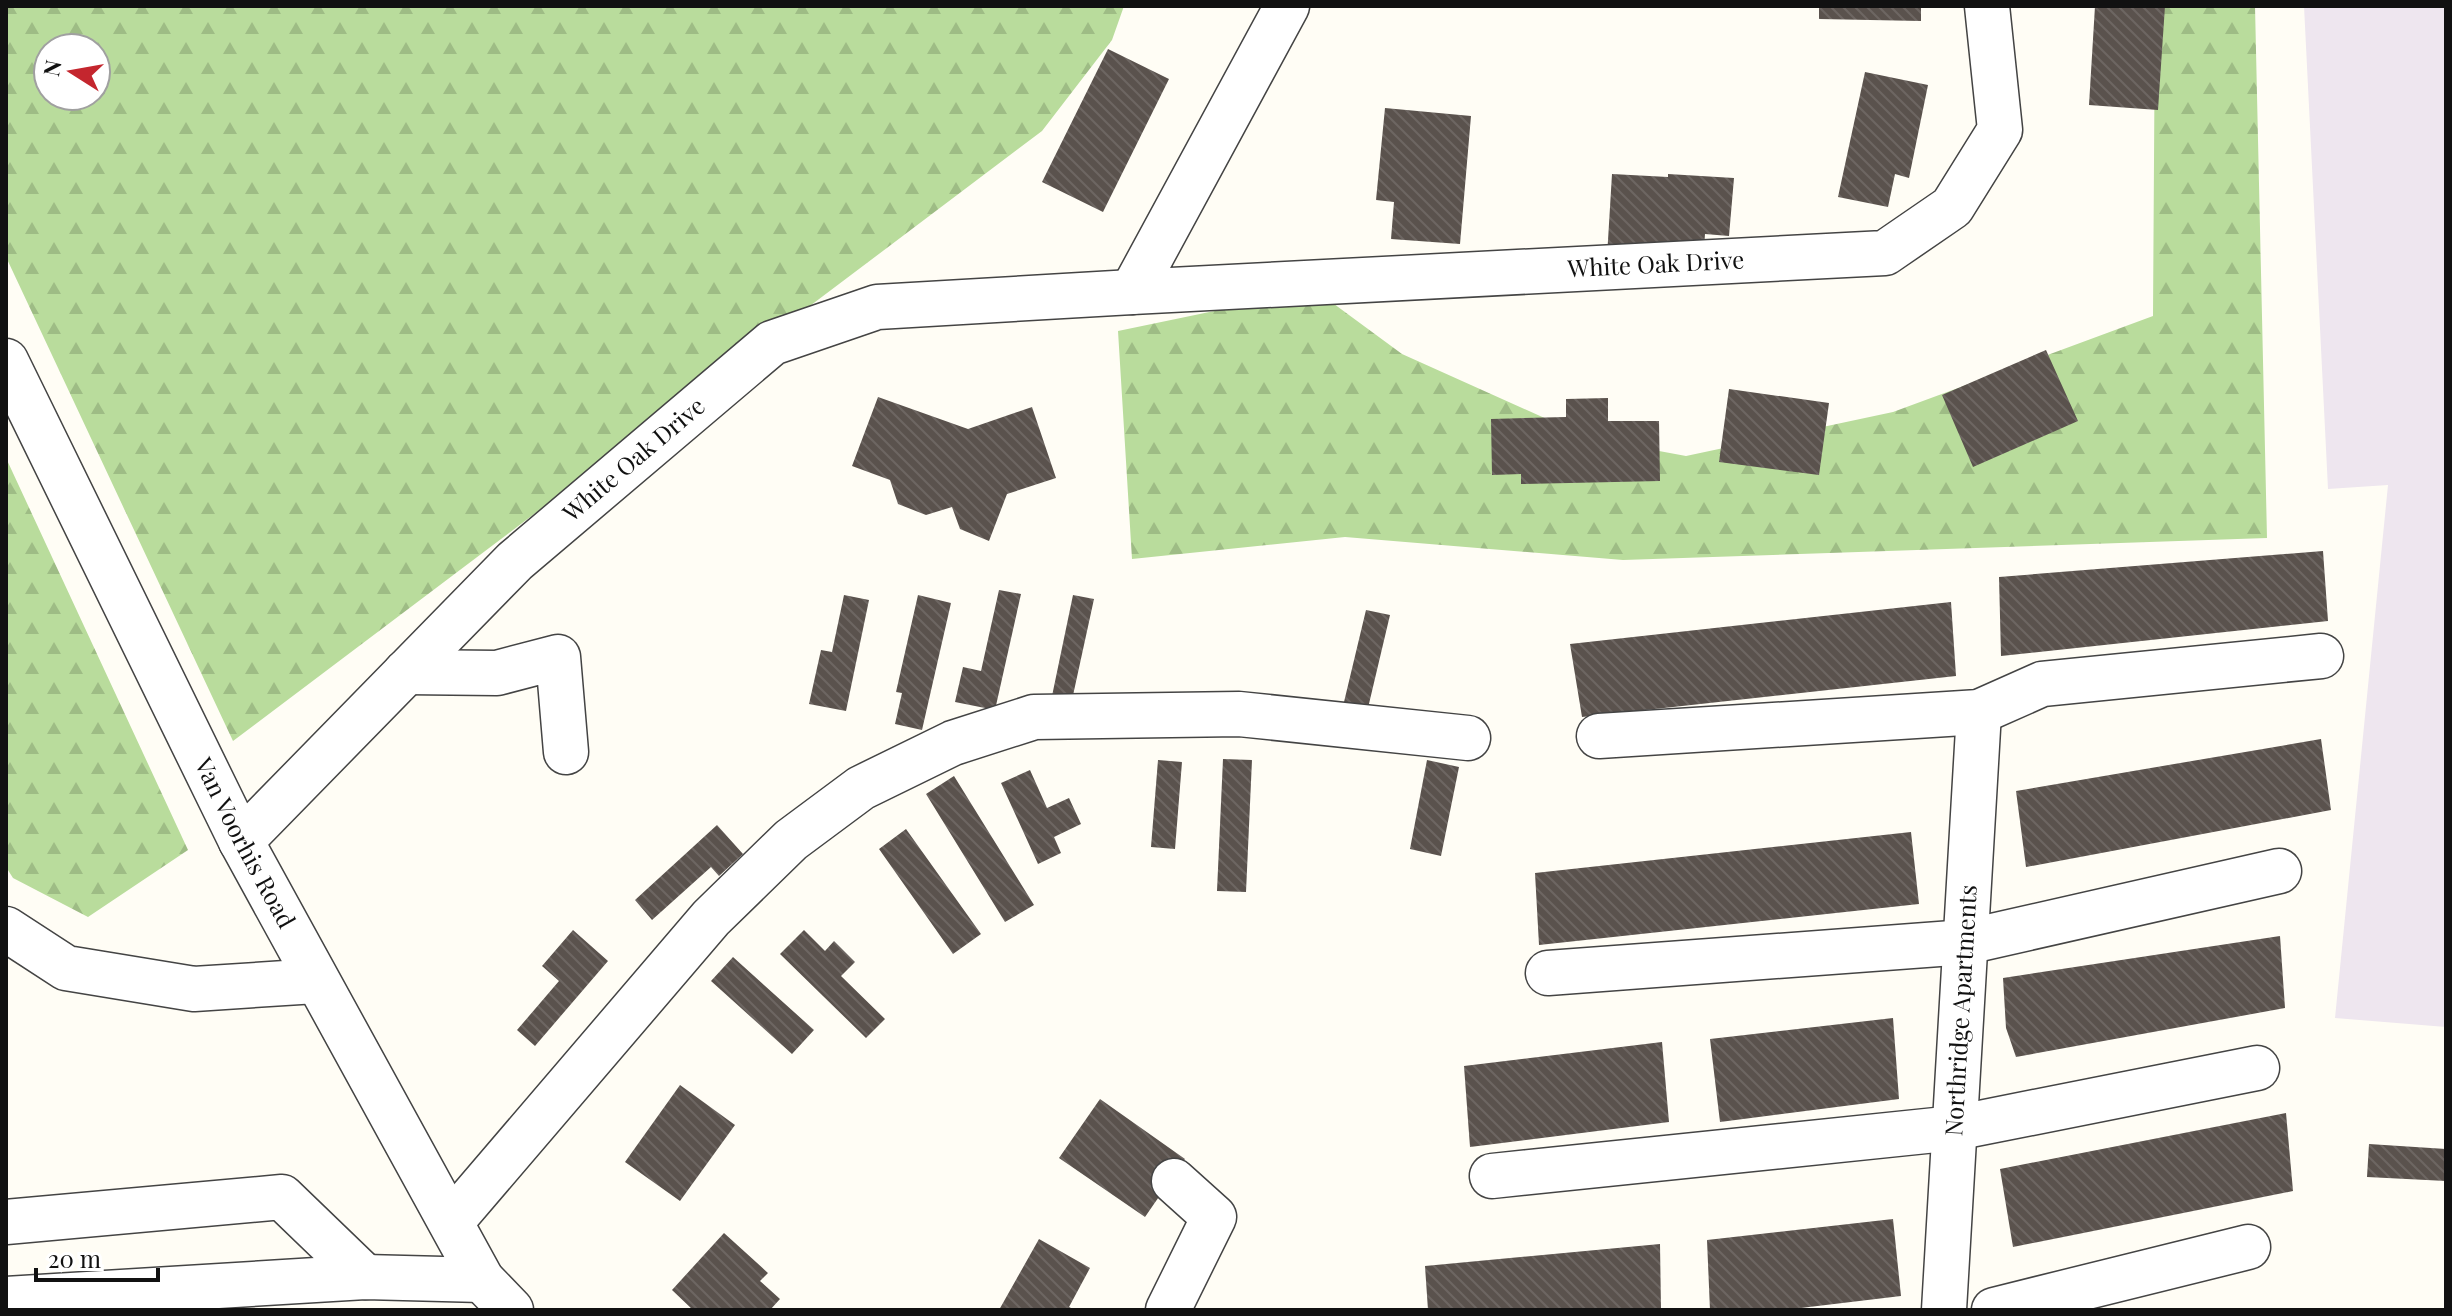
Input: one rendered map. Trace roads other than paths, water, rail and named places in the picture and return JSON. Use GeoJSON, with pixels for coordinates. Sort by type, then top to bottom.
{"type":"FeatureCollection","features":[{"type":"Feature","properties":{"kind":"street"},"geometry":{"type":"LineString","coordinates":[[1132,292],[1287,6]]}},
{"type":"Feature","properties":{"kind":"street","name":"White Oak Drive"},"geometry":{"type":"LineString","coordinates":[[241,841],[515,561],[772,343],[877,307],[1885,253],[1952,207],[2000,130],[1987,6]]}},
{"type":"Feature","properties":{"kind":"street","name":"Van Voorhis Road"},"geometry":{"type":"LineString","coordinates":[[6,361],[241,841],[451,1222],[496,1295]]}},
{"type":"Feature","properties":{"kind":"street"},"geometry":{"type":"LineString","coordinates":[[1599,736],[1979,712],[2042,684],[2321,656]]}},
{"type":"Feature","properties":{"kind":"street"},"geometry":{"type":"LineString","coordinates":[[406,672],[497,673],[558,657],[566,752]]}},
{"type":"Feature","properties":{"kind":"street","name":"Northridge Apartments"},"geometry":{"type":"LineString","coordinates":[[1944,1310],[1979,712]]}},
{"type":"Feature","properties":{"kind":"street"},"geometry":{"type":"LineString","coordinates":[[451,1222],[711,918],[791,840],[861,788],[953,743],[1034,717],[1239,714],[1468,738]]}},
{"type":"Feature","properties":{"kind":"street"},"geometry":{"type":"LineString","coordinates":[[1548,973],[1966,942],[2279,871]]}},
{"type":"Feature","properties":{"kind":"street"},"geometry":{"type":"LineString","coordinates":[[6,929],[66,968],[95,973],[194,989],[316,981]]}},
{"type":"Feature","properties":{"kind":"street"},"geometry":{"type":"LineString","coordinates":[[1492,1176],[1955,1128],[2257,1068]]}},
{"type":"Feature","properties":{"kind":"street"},"geometry":{"type":"LineString","coordinates":[[1168,1310],[1214,1217],[1174,1181]]}},
{"type":"Feature","properties":{"kind":"street"},"geometry":{"type":"LineString","coordinates":[[6,1222],[282,1197],[365,1277]]}},
{"type":"Feature","properties":{"kind":"street"},"geometry":{"type":"LineString","coordinates":[[1994,1310],[2248,1247]]}},
{"type":"Feature","properties":{"kind":"street"},"geometry":{"type":"LineString","coordinates":[[6,1299],[365,1277],[496,1295]]}}]}
